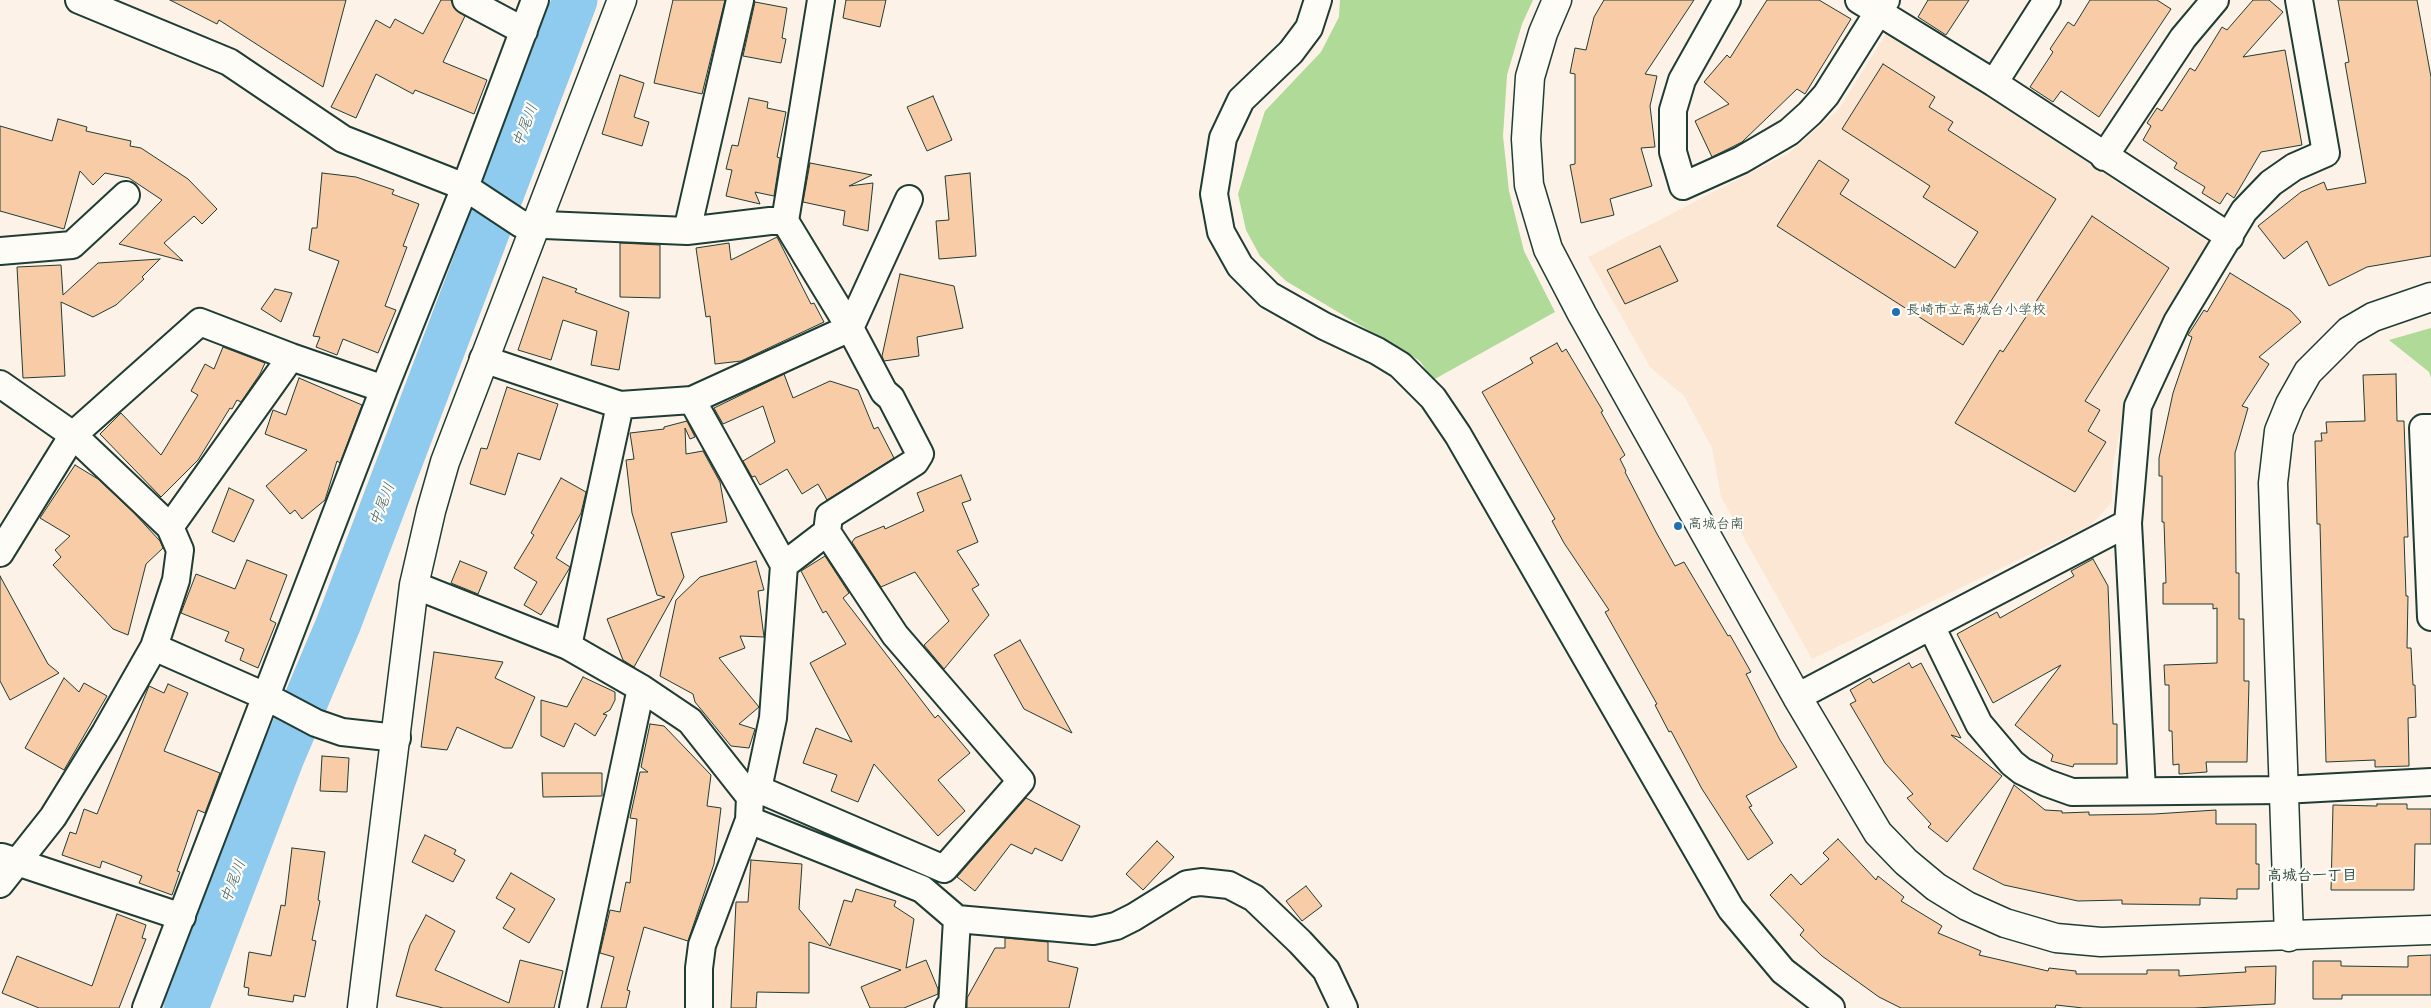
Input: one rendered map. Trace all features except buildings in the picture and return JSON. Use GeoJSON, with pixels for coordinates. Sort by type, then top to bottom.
{"type":"FeatureCollection","features":[{"type":"Feature","properties":{"kind":"street"},"geometry":{"type":"LineString","coordinates":[[78,0],[229,62],[343,139],[465,187],[529,224],[687,231],[770,221],[785,221]]}},
{"type":"Feature","properties":{"kind":"street"},"geometry":{"type":"LineString","coordinates":[[466,0],[524,31]]}},
{"type":"Feature","properties":{"kind":"street"},"geometry":{"type":"LineString","coordinates":[[146,1008],[384,389],[465,187],[534,0]]}},
{"type":"Feature","properties":{"kind":"street"},"geometry":{"type":"LineString","coordinates":[[362,1008],[397,738],[414,585],[445,462],[483,359],[529,224],[622,0]]}},
{"type":"Feature","properties":{"kind":"street"},"geometry":{"type":"LineString","coordinates":[[687,231],[740,0]]}},
{"type":"Feature","properties":{"kind":"street"},"geometry":{"type":"LineString","coordinates":[[784,565],[826,532],[829,516],[914,462],[920,454],[891,398],[884,392],[850,328],[785,221],[820,0]]}},
{"type":"Feature","properties":{"kind":"street"},"geometry":{"type":"LineString","coordinates":[[1318,0],[1309,28],[1291,52],[1241,100],[1223,138],[1214,194],[1221,232],[1240,266],[1269,295],[1324,326],[1377,351],[1400,365],[1433,398],[1458,435],[1731,909],[1783,971],[1831,1008]]}},
{"type":"Feature","properties":{"kind":"street"},"geometry":{"type":"LineString","coordinates":[[1557,0],[1543,33],[1530,77],[1526,139],[1529,185],[1548,249],[1582,314],[1797,696],[1878,833],[1906,862],[1936,887],[1967,906],[2005,923],[2056,938],[2101,942],[2289,937],[2431,930]]}},
{"type":"Feature","properties":{"kind":"street"},"geometry":{"type":"LineString","coordinates":[[1727,0],[1682,80],[1673,110],[1673,152],[1683,186],[1741,160],[1789,132],[1810,113],[1826,95],[1874,4],[2104,157],[2230,237]]}},
{"type":"Feature","properties":{"kind":"street"},"geometry":{"type":"LineString","coordinates":[[1994,83],[2047,0]]}},
{"type":"Feature","properties":{"kind":"street"},"geometry":{"type":"LineString","coordinates":[[2104,157],[2183,38],[2215,0]]}},
{"type":"Feature","properties":{"kind":"street"},"geometry":{"type":"LineString","coordinates":[[2142,790],[2128,522],[2138,406],[2177,322],[2244,211],[2271,183],[2294,167],[2326,153],[2299,0]]}},
{"type":"Feature","properties":{"kind":"street"},"geometry":{"type":"LineString","coordinates":[[0,251],[72,245],[126,195]]}},
{"type":"Feature","properties":{"kind":"street"},"geometry":{"type":"LineString","coordinates":[[483,359],[620,405],[692,400],[850,328],[909,199]]}},
{"type":"Feature","properties":{"kind":"street"},"geometry":{"type":"LineString","coordinates":[[2289,937],[2273,483],[2279,431],[2290,404],[2308,372],[2349,331],[2373,317],[2431,297]]}},
{"type":"Feature","properties":{"kind":"street"},"geometry":{"type":"LineString","coordinates":[[0,553],[73,435],[200,322],[291,357],[384,389]]}},
{"type":"Feature","properties":{"kind":"street"},"geometry":{"type":"LineString","coordinates":[[170,527],[291,357]]}},
{"type":"Feature","properties":{"kind":"street"},"geometry":{"type":"LineString","coordinates":[[0,384],[73,435],[170,527],[180,550],[176,580],[154,647],[105,733],[53,817],[8,859],[0,884]]}},
{"type":"Feature","properties":{"kind":"street"},"geometry":{"type":"LineString","coordinates":[[692,400],[784,565],[773,718],[752,802],[702,945],[699,1008]]}},
{"type":"Feature","properties":{"kind":"street"},"geometry":{"type":"LineString","coordinates":[[568,646],[620,405]]}},
{"type":"Feature","properties":{"kind":"street"},"geometry":{"type":"LineString","coordinates":[[2431,428],[2423,428],[2431,617]]}},
{"type":"Feature","properties":{"kind":"street"},"geometry":{"type":"LineString","coordinates":[[1797,696],[2128,522]]}},
{"type":"Feature","properties":{"kind":"street"},"geometry":{"type":"LineString","coordinates":[[752,802],[944,869],[1021,782],[895,635],[826,532]]}},
{"type":"Feature","properties":{"kind":"street"},"geometry":{"type":"LineString","coordinates":[[414,585],[568,646],[641,688],[690,721],[752,802],[922,889],[957,919],[1093,932],[1134,917],[1187,884],[1201,882],[1229,885],[1254,898],[1300,942],[1326,970],[1344,1008]]}},
{"type":"Feature","properties":{"kind":"street"},"geometry":{"type":"LineString","coordinates":[[1931,626],[1980,724],[1999,749],[2022,771],[2072,792],[2283,790],[2431,782]]}},
{"type":"Feature","properties":{"kind":"street"},"geometry":{"type":"LineString","coordinates":[[154,647],[265,696],[316,723],[342,732],[397,738]]}},
{"type":"Feature","properties":{"kind":"street"},"geometry":{"type":"LineString","coordinates":[[573,1008],[641,688]]}},
{"type":"Feature","properties":{"kind":"street"},"geometry":{"type":"LineString","coordinates":[[8,859],[182,917]]}},
{"type":"Feature","properties":{"kind":"street"},"geometry":{"type":"LineString","coordinates":[[948,1008],[952,1006],[957,919]]}},
{"type":"Feature","properties":{"kind":"shaded area","name":"長崎市立高城台小学校"},"geometry":{"type":"Polygon","coordinates":[[[1888,31],[2211,244],[2126,399],[2112,471],[2112,502],[2091,525],[1812,659],[1721,497],[1712,448],[1684,396],[1650,367],[1588,257],[1789,153],[1839,109],[1888,31]]]}},
{"type":"Feature","properties":{"kind":"green space"},"geometry":{"type":"Polygon","coordinates":[[[1340,0],[1533,0],[1522,24],[1507,75],[1503,136],[1509,191],[1524,251],[1555,312],[1433,380],[1420,361],[1286,281],[1260,256],[1246,230],[1238,194],[1265,111],[1321,52],[1339,17],[1340,0]]]}},
{"type":"Feature","properties":{"kind":"green space"},"geometry":{"type":"Polygon","coordinates":[[[2431,328],[2431,378],[2429,372],[2389,340],[2431,328]]]}},
{"type":"Feature","properties":{"kind":"waterway","name":"中尾川"},"geometry":{"type":"LineString","coordinates":[[186,1008],[282,757],[338,625],[575,0]]}},
{"type":"Feature","properties":{"kind":"place","name":"長崎市立高城台小学校"},"geometry":{"type":"Point","coordinates":[1896,312]}},
{"type":"Feature","properties":{"kind":"place","name":"高城台南"},"geometry":{"type":"Point","coordinates":[1678,526]}},
{"type":"Feature","properties":{"kind":"district","name":"高城台一丁目"},"geometry":{"type":"Point","coordinates":[2312,877]}}]}
